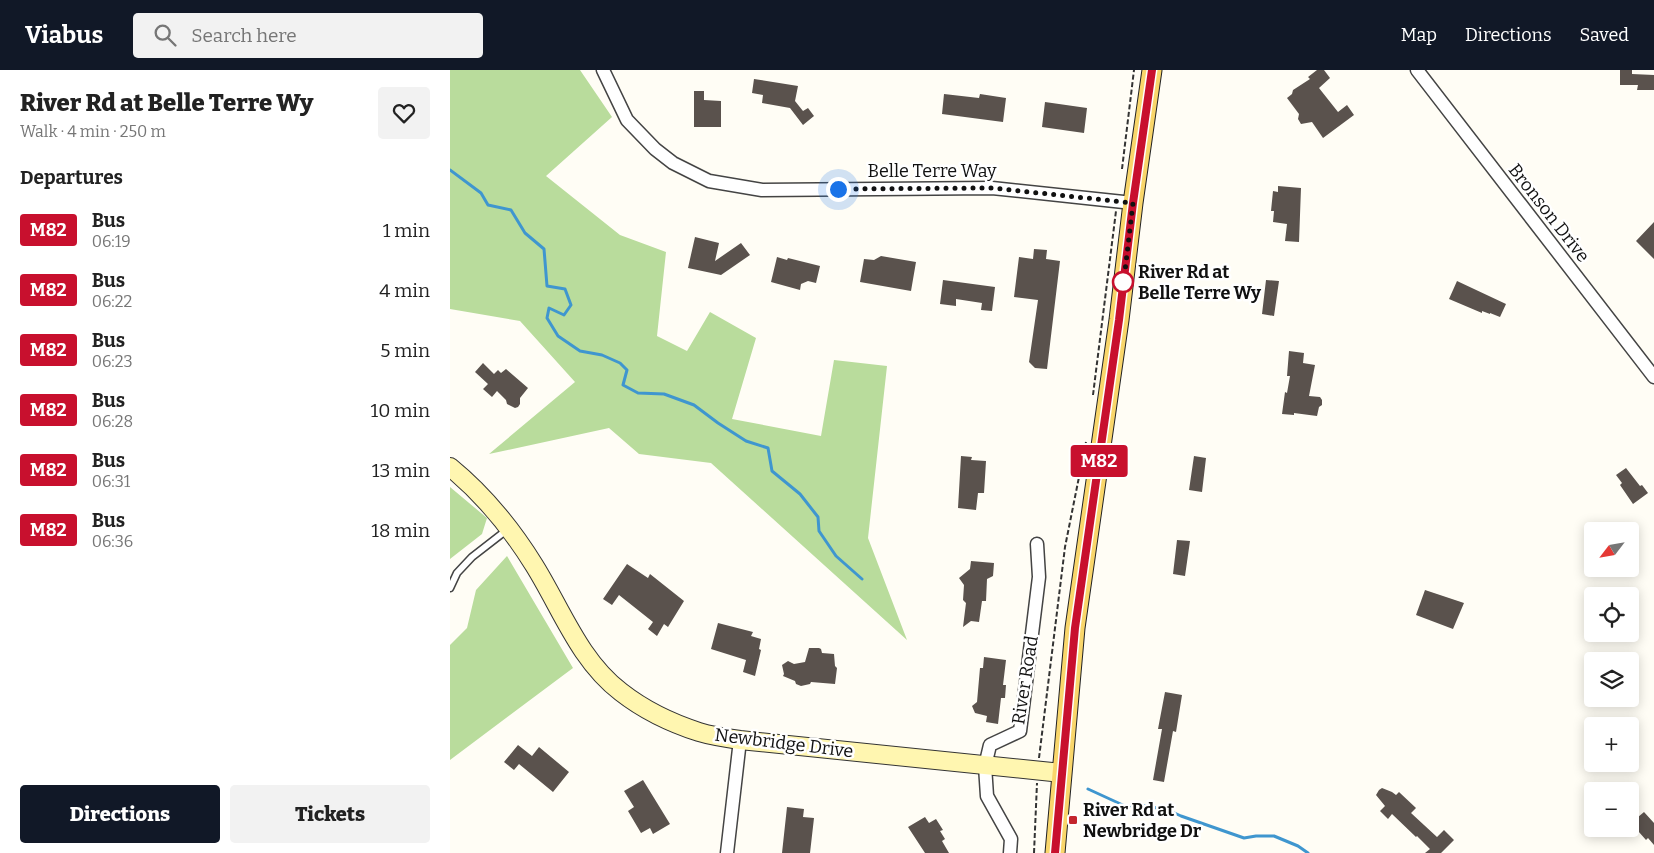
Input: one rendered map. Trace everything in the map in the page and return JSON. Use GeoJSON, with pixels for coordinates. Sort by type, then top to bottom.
{"type":"FeatureCollection","features":[{"type":"Feature","properties":{"kind":"main road"},"geometry":{"type":"LineString","coordinates":[[1055,853],[1075,628],[1119,320],[1125,202],[1152,70]]}},
{"type":"Feature","properties":{"kind":"street","name":"Belle Terre Way"},"geometry":{"type":"LineString","coordinates":[[603,70],[627,120],[655,149],[674,163],[709,181],[762,190],[992,188],[1125,202]]}},
{"type":"Feature","properties":{"kind":"street","name":"Bronson Drive"},"geometry":{"type":"LineString","coordinates":[[1417,70],[1654,377]]}},
{"type":"Feature","properties":{"kind":"street","name":"Newbridge Drive"},"geometry":{"type":"LineString","coordinates":[[450,467],[467,481],[509,529],[534,565],[578,644],[597,670],[620,692],[647,711],[700,732],[740,740],[1062,773]]}},
{"type":"Feature","properties":{"kind":"street","name":"River Road"},"geometry":{"type":"LineString","coordinates":[[1010,853],[1011,840],[987,796],[985,766],[990,745],[1020,731],[1039,577],[1037,544]]}},
{"type":"Feature","properties":{"kind":"street"},"geometry":{"type":"LineString","coordinates":[[727,853],[740,740]]}},
{"type":"Feature","properties":{"kind":"lane"},"geometry":{"type":"LineString","coordinates":[[450,588],[457,573],[472,558],[509,529]]}},
{"type":"Feature","properties":{"kind":"path"},"geometry":{"type":"LineString","coordinates":[[1121,176],[1134,70]]}},
{"type":"Feature","properties":{"kind":"path"},"geometry":{"type":"LineString","coordinates":[[1092,400],[1125,202]]}},
{"type":"Feature","properties":{"kind":"path"},"geometry":{"type":"LineString","coordinates":[[1034,853],[1037,771],[1065,547],[1086,440]]}},
{"type":"Feature","properties":{"kind":"green space"},"geometry":{"type":"Polygon","coordinates":[[[450,70],[580,70],[612,117],[546,176],[620,235],[666,252],[657,336],[687,351],[710,312],[756,338],[732,419],[821,436],[834,360],[887,366],[868,538],[907,640],[711,463],[639,454],[609,428],[489,454],[575,382],[520,321],[450,309],[450,70]]]}},
{"type":"Feature","properties":{"kind":"green space"},"geometry":{"type":"Polygon","coordinates":[[[450,487],[487,518],[482,534],[450,559],[450,487]]]}},
{"type":"Feature","properties":{"kind":"green space"},"geometry":{"type":"Polygon","coordinates":[[[507,556],[573,668],[450,760],[450,645],[467,628],[476,590],[507,556]]]}},
{"type":"Feature","properties":{"kind":"building"},"geometry":{"type":"Polygon","coordinates":[[[1317,70],[1324,70],[1330,78],[1319,88],[1338,112],[1347,105],[1354,115],[1323,138],[1312,122],[1301,124],[1298,119],[1299,114],[1287,98],[1292,94],[1293,90],[1310,79],[1308,77],[1317,70]]]}},
{"type":"Feature","properties":{"kind":"building"},"geometry":{"type":"Polygon","coordinates":[[[1620,70],[1632,70],[1632,74],[1654,75],[1654,90],[1637,90],[1638,85],[1620,85],[1620,70]]]}},
{"type":"Feature","properties":{"kind":"building"},"geometry":{"type":"Polygon","coordinates":[[[754,79],[798,86],[795,101],[803,111],[808,108],[814,116],[803,125],[790,108],[762,103],[763,95],[752,93],[754,79]]]}},
{"type":"Feature","properties":{"kind":"building"},"geometry":{"type":"Polygon","coordinates":[[[694,91],[704,91],[704,100],[721,101],[721,127],[694,127],[694,91]]]}},
{"type":"Feature","properties":{"kind":"building"},"geometry":{"type":"Polygon","coordinates":[[[944,94],[979,98],[980,94],[1006,98],[1003,122],[942,114],[944,94]]]}},
{"type":"Feature","properties":{"kind":"building"},"geometry":{"type":"Polygon","coordinates":[[[1045,102],[1087,108],[1084,133],[1042,127],[1045,102]]]}},
{"type":"Feature","properties":{"kind":"building"},"geometry":{"type":"Polygon","coordinates":[[[1278,186],[1301,188],[1299,242],[1285,241],[1287,224],[1273,222],[1274,211],[1271,211],[1273,191],[1278,192],[1278,186]]]}},
{"type":"Feature","properties":{"kind":"building"},"geometry":{"type":"Polygon","coordinates":[[[1654,222],[1654,259],[1636,241],[1654,222]]]}},
{"type":"Feature","properties":{"kind":"building"},"geometry":{"type":"Polygon","coordinates":[[[695,237],[719,243],[715,261],[741,243],[750,255],[721,275],[688,268],[695,237]]]}},
{"type":"Feature","properties":{"kind":"building"},"geometry":{"type":"Polygon","coordinates":[[[1034,249],[1047,250],[1046,259],[1060,261],[1047,369],[1035,368],[1029,362],[1038,300],[1014,297],[1019,257],[1033,259],[1034,249]]]}},
{"type":"Feature","properties":{"kind":"building"},"geometry":{"type":"Polygon","coordinates":[[[881,256],[916,262],[911,291],[860,282],[864,259],[874,260],[881,256]]]}},
{"type":"Feature","properties":{"kind":"building"},"geometry":{"type":"Polygon","coordinates":[[[777,257],[820,266],[816,283],[808,281],[801,284],[800,290],[771,282],[777,257]]]}},
{"type":"Feature","properties":{"kind":"building"},"geometry":{"type":"Polygon","coordinates":[[[943,280],[995,287],[992,311],[981,310],[982,303],[956,299],[956,306],[940,304],[943,280]]]}},
{"type":"Feature","properties":{"kind":"building"},"geometry":{"type":"Polygon","coordinates":[[[1266,280],[1279,281],[1274,316],[1262,314],[1266,280]]]}},
{"type":"Feature","properties":{"kind":"building"},"geometry":{"type":"Polygon","coordinates":[[[1457,281],[1506,304],[1500,317],[1482,311],[1482,313],[1449,299],[1457,281]]]}},
{"type":"Feature","properties":{"kind":"building"},"geometry":{"type":"Polygon","coordinates":[[[1289,351],[1304,353],[1303,363],[1315,365],[1309,396],[1320,397],[1322,400],[1317,416],[1294,413],[1294,415],[1282,414],[1285,392],[1287,393],[1290,376],[1287,376],[1289,351]]]}},
{"type":"Feature","properties":{"kind":"building"},"geometry":{"type":"Polygon","coordinates":[[[483,363],[494,374],[498,370],[501,373],[506,369],[528,388],[520,398],[518,407],[515,408],[507,404],[506,400],[497,391],[492,397],[483,389],[488,384],[475,372],[483,363]]]}},
{"type":"Feature","properties":{"kind":"building"},"geometry":{"type":"Polygon","coordinates":[[[961,456],[972,457],[971,460],[986,461],[984,493],[978,493],[976,510],[958,508],[961,456]]]}},
{"type":"Feature","properties":{"kind":"building"},"geometry":{"type":"Polygon","coordinates":[[[1194,456],[1206,458],[1202,492],[1189,490],[1194,456]]]}},
{"type":"Feature","properties":{"kind":"building"},"geometry":{"type":"Polygon","coordinates":[[[1626,468],[1648,493],[1633,504],[1620,485],[1622,483],[1616,475],[1626,468]]]}},
{"type":"Feature","properties":{"kind":"building"},"geometry":{"type":"Polygon","coordinates":[[[1177,540],[1190,541],[1185,576],[1173,574],[1177,540]]]}},
{"type":"Feature","properties":{"kind":"building"},"geometry":{"type":"Polygon","coordinates":[[[971,561],[994,563],[993,576],[987,579],[986,601],[982,601],[979,622],[971,621],[963,627],[966,603],[963,600],[964,585],[959,578],[970,569],[971,561]]]}},
{"type":"Feature","properties":{"kind":"building"},"geometry":{"type":"Polygon","coordinates":[[[627,564],[648,578],[650,574],[684,601],[668,627],[664,624],[657,636],[648,629],[653,622],[619,595],[612,605],[603,599],[627,564]]]}},
{"type":"Feature","properties":{"kind":"building"},"geometry":{"type":"Polygon","coordinates":[[[1425,590],[1464,603],[1453,629],[1416,615],[1425,590]]]}},
{"type":"Feature","properties":{"kind":"building"},"geometry":{"type":"Polygon","coordinates":[[[718,623],[753,632],[751,636],[761,639],[759,649],[761,650],[755,676],[743,672],[746,660],[711,649],[718,623]]]}},
{"type":"Feature","properties":{"kind":"building"},"geometry":{"type":"Polygon","coordinates":[[[809,648],[819,648],[822,653],[834,654],[835,666],[837,668],[835,684],[811,682],[801,686],[783,676],[782,665],[788,661],[794,664],[805,662],[809,648]]]}},
{"type":"Feature","properties":{"kind":"building"},"geometry":{"type":"Polygon","coordinates":[[[984,657],[1006,660],[1003,685],[1006,685],[1005,698],[1001,698],[998,724],[986,722],[987,716],[975,713],[972,706],[977,702],[980,668],[983,668],[984,657]]]}},
{"type":"Feature","properties":{"kind":"building"},"geometry":{"type":"Polygon","coordinates":[[[1165,692],[1182,695],[1176,732],[1173,731],[1164,782],[1153,780],[1162,729],[1158,729],[1165,692]]]}},
{"type":"Feature","properties":{"kind":"building"},"geometry":{"type":"Polygon","coordinates":[[[518,745],[532,756],[539,747],[569,772],[553,792],[519,764],[514,770],[504,762],[518,745]]]}},
{"type":"Feature","properties":{"kind":"building"},"geometry":{"type":"Polygon","coordinates":[[[643,780],[670,824],[653,834],[650,828],[641,833],[628,811],[634,807],[624,791],[643,780]]]}},
{"type":"Feature","properties":{"kind":"building"},"geometry":{"type":"Polygon","coordinates":[[[1382,788],[1396,795],[1399,792],[1416,808],[1411,813],[1437,837],[1444,830],[1454,840],[1441,853],[1425,853],[1430,849],[1417,836],[1392,814],[1388,819],[1380,811],[1385,806],[1376,795],[1382,788]]]}},
{"type":"Feature","properties":{"kind":"building"},"geometry":{"type":"Polygon","coordinates":[[[787,807],[804,809],[803,817],[814,818],[810,853],[782,853],[787,807]]]}},
{"type":"Feature","properties":{"kind":"building"},"geometry":{"type":"Polygon","coordinates":[[[1644,812],[1654,823],[1654,845],[1639,832],[1639,816],[1644,812]]]}},
{"type":"Feature","properties":{"kind":"building"},"geometry":{"type":"Polygon","coordinates":[[[925,817],[929,823],[936,819],[943,830],[940,831],[945,839],[942,841],[949,853],[925,853],[908,827],[925,817]]]}},
{"type":"Feature","properties":{"kind":"waterway"},"geometry":{"type":"LineString","coordinates":[[450,170],[481,193],[488,205],[511,210],[525,233],[544,249],[547,286],[565,289],[571,305],[564,315],[549,308],[547,318],[558,336],[580,351],[602,355],[620,363],[627,370],[623,385],[638,393],[664,394],[694,405],[746,441],[768,448],[772,471],[800,494],[818,517],[819,531],[836,556],[862,579]]}},
{"type":"Feature","properties":{"kind":"waterway"},"geometry":{"type":"LineString","coordinates":[[1088,789],[1125,806],[1141,805],[1168,810],[1244,838],[1274,836],[1298,846],[1308,853]]}},
{"type":"Feature","properties":{"kind":"bus line","name":"M82"},"geometry":{"type":"LineString","coordinates":[[1055,853],[1075,628],[1152,70]]}},
{"type":"Feature","properties":{"kind":"place","name":"River Rd at Belle Terre Wy"},"geometry":{"type":"Point","coordinates":[1123,282]}},
{"type":"Feature","properties":{"kind":"place","name":"River Rd at Newbridge Dr"},"geometry":{"type":"Point","coordinates":[1073,820]}},
{"type":"Feature","properties":{"kind":"route"},"geometry":{"type":"LineString","coordinates":[[838,189],[992,188],[1133,203],[1123,288],[1123,282]]}}]}
